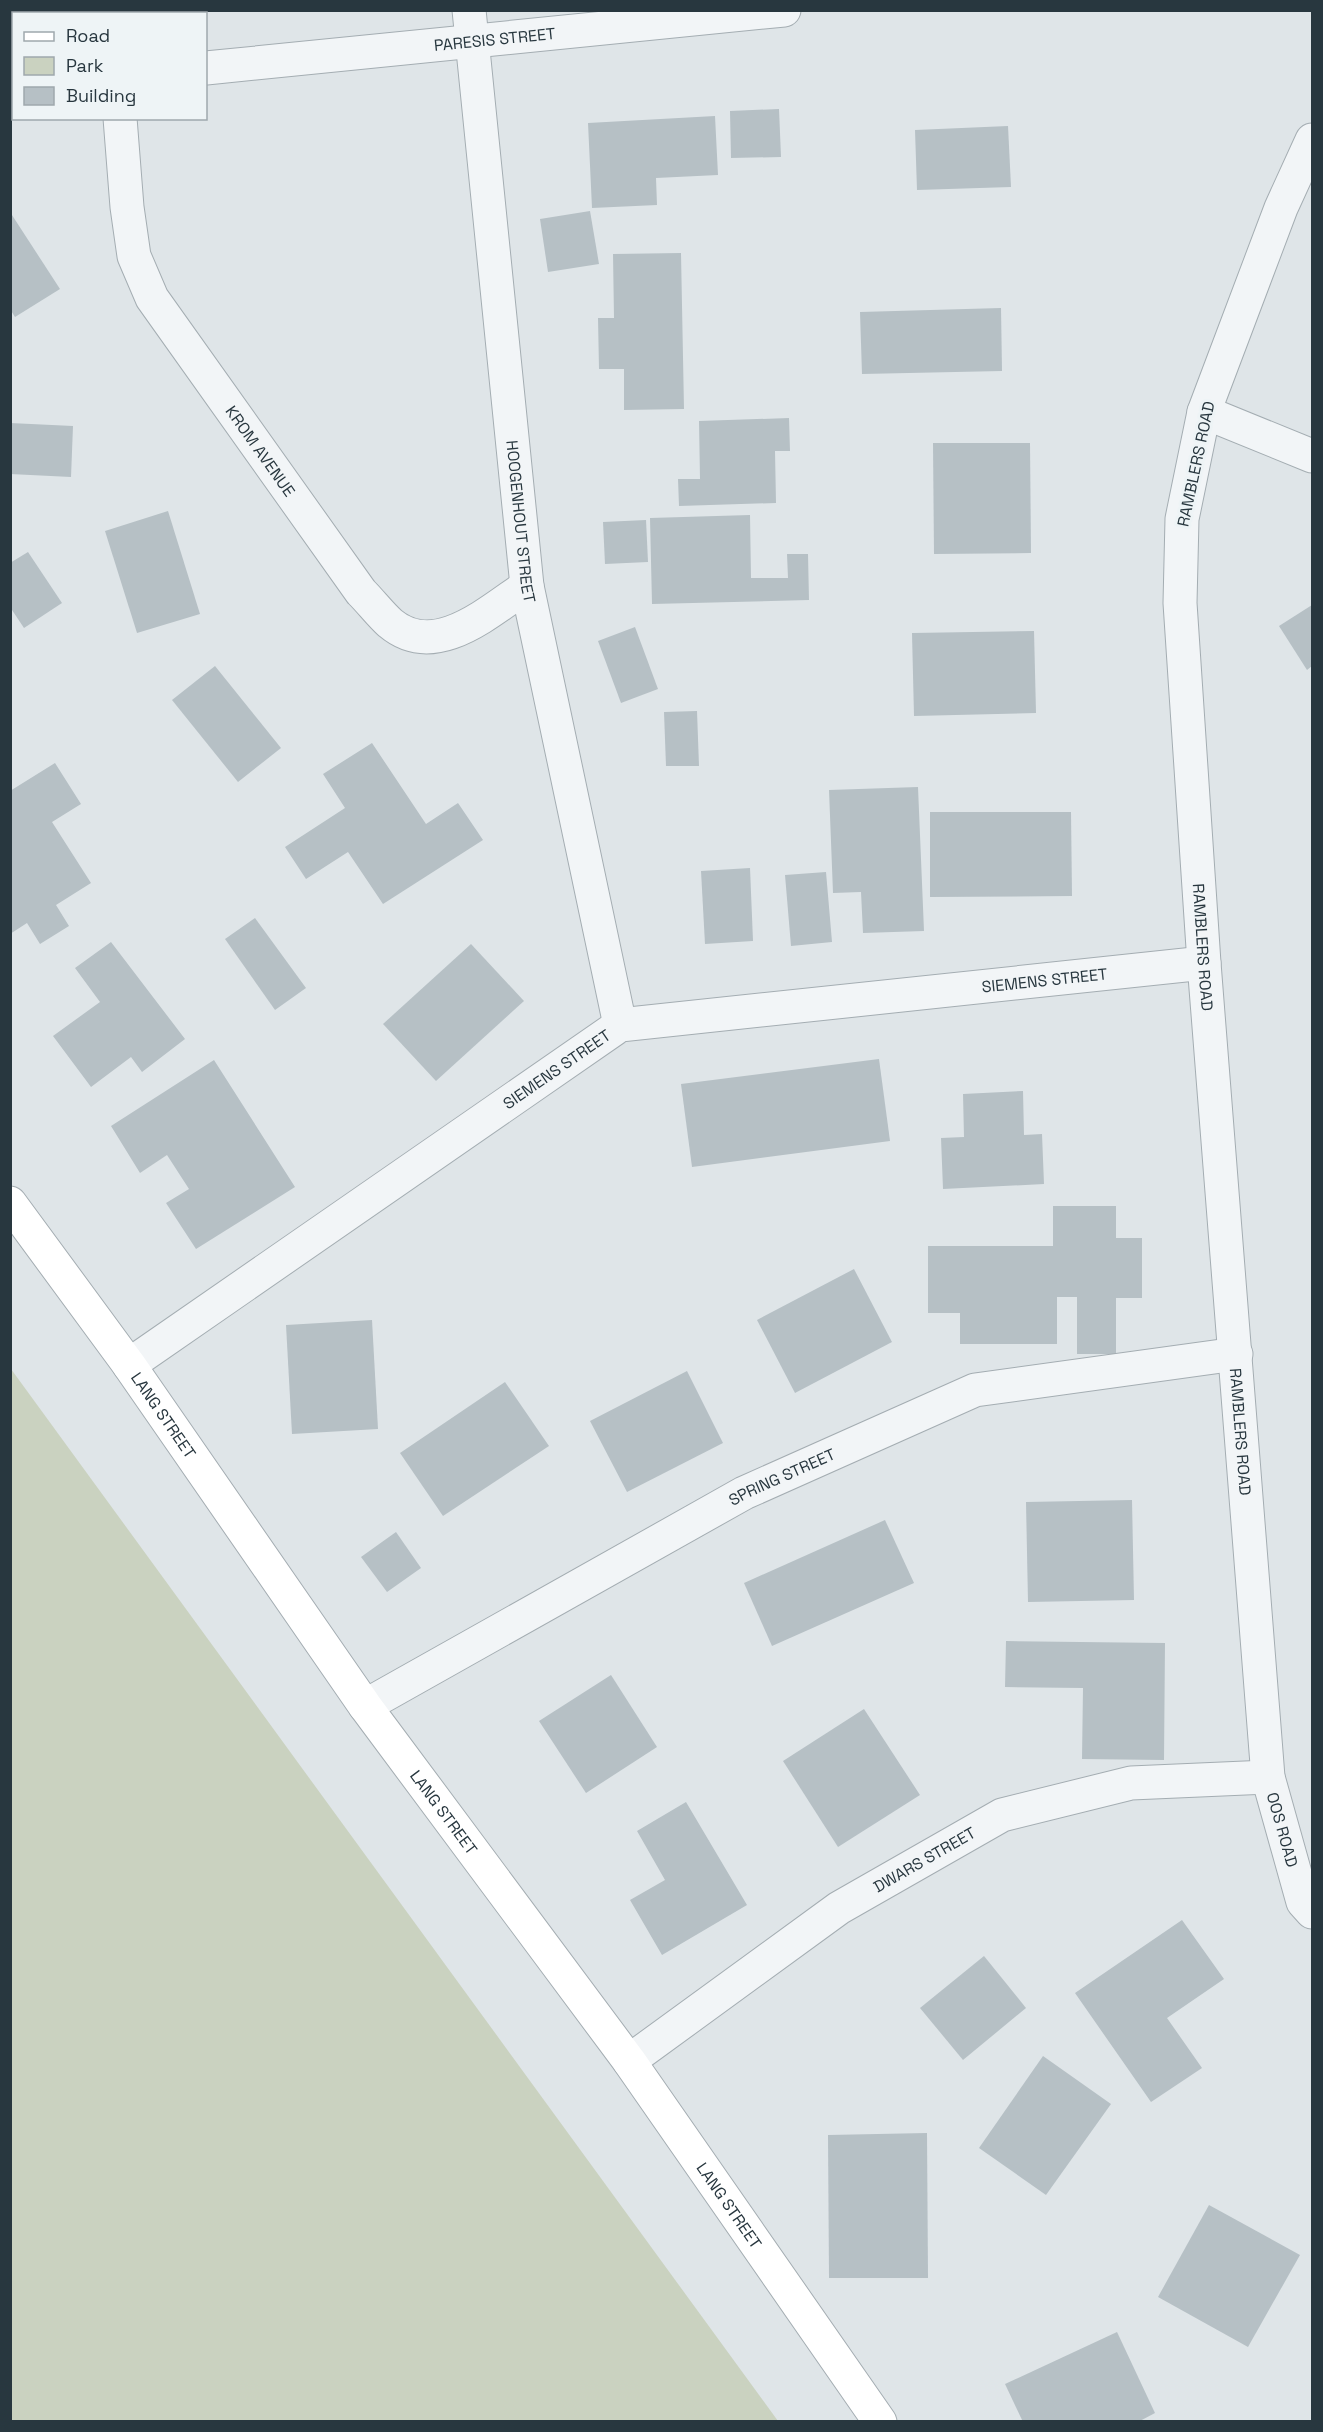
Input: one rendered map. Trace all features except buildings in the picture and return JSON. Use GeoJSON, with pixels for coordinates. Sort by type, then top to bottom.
{"type":"FeatureCollection","features":[{"type":"Feature","properties":{"kind":"street","name":"PARESIS STREET"},"geometry":{"type":"LineString","coordinates":[[207,68],[471,26],[784,10]]}},
{"type":"Feature","properties":{"kind":"street","name":"HOOGENHOUT STREET"},"geometry":{"type":"LineString","coordinates":[[471,26],[527,586],[620,1025]]}},
{"type":"Feature","properties":{"kind":"street","name":"KROM AVENUE"},"geometry":{"type":"LineString","coordinates":[[120,120],[127,207],[134,256],[152,298],[361,592],[391,624],[422,639],[458,632],[527,586]]}},
{"type":"Feature","properties":{"kind":"street","name":"RAMBLERS ROAD"},"geometry":{"type":"LineString","coordinates":[[1268,1777],[1204,963],[1179,603],[1182,519],[1204,412],[1281,208],[1312,140]]}},
{"type":"Feature","properties":{"kind":"street"},"geometry":{"type":"LineString","coordinates":[[1204,412],[1312,456]]}},
{"type":"Feature","properties":{"kind":"street","name":"SIEMENS STREET"},"geometry":{"type":"LineString","coordinates":[[129,1365],[620,1025],[1204,963]]}},
{"type":"Feature","properties":{"kind":"street","name":"LANG STREET"},"geometry":{"type":"LineString","coordinates":[[10,1203],[129,1365],[365,1706],[629,2061],[880,2421]]}},
{"type":"Feature","properties":{"kind":"street","name":"SPRING STREET"},"geometry":{"type":"LineString","coordinates":[[365,1706],[744,1493],[975,1390],[1236,1354]]}},
{"type":"Feature","properties":{"kind":"street","name":"OOS ROAD"},"geometry":{"type":"LineString","coordinates":[[1268,1777],[1303,1902],[1312,1912]]}},
{"type":"Feature","properties":{"kind":"street","name":"DWARS STREET"},"geometry":{"type":"LineString","coordinates":[[629,2061],[839,1908],[1002,1815],[1131,1783],[1268,1777]]}},
{"type":"Feature","properties":{"kind":"green space"},"geometry":{"type":"Polygon","coordinates":[[[11,1369],[778,2421],[11,2421],[11,1369]]]}}]}
